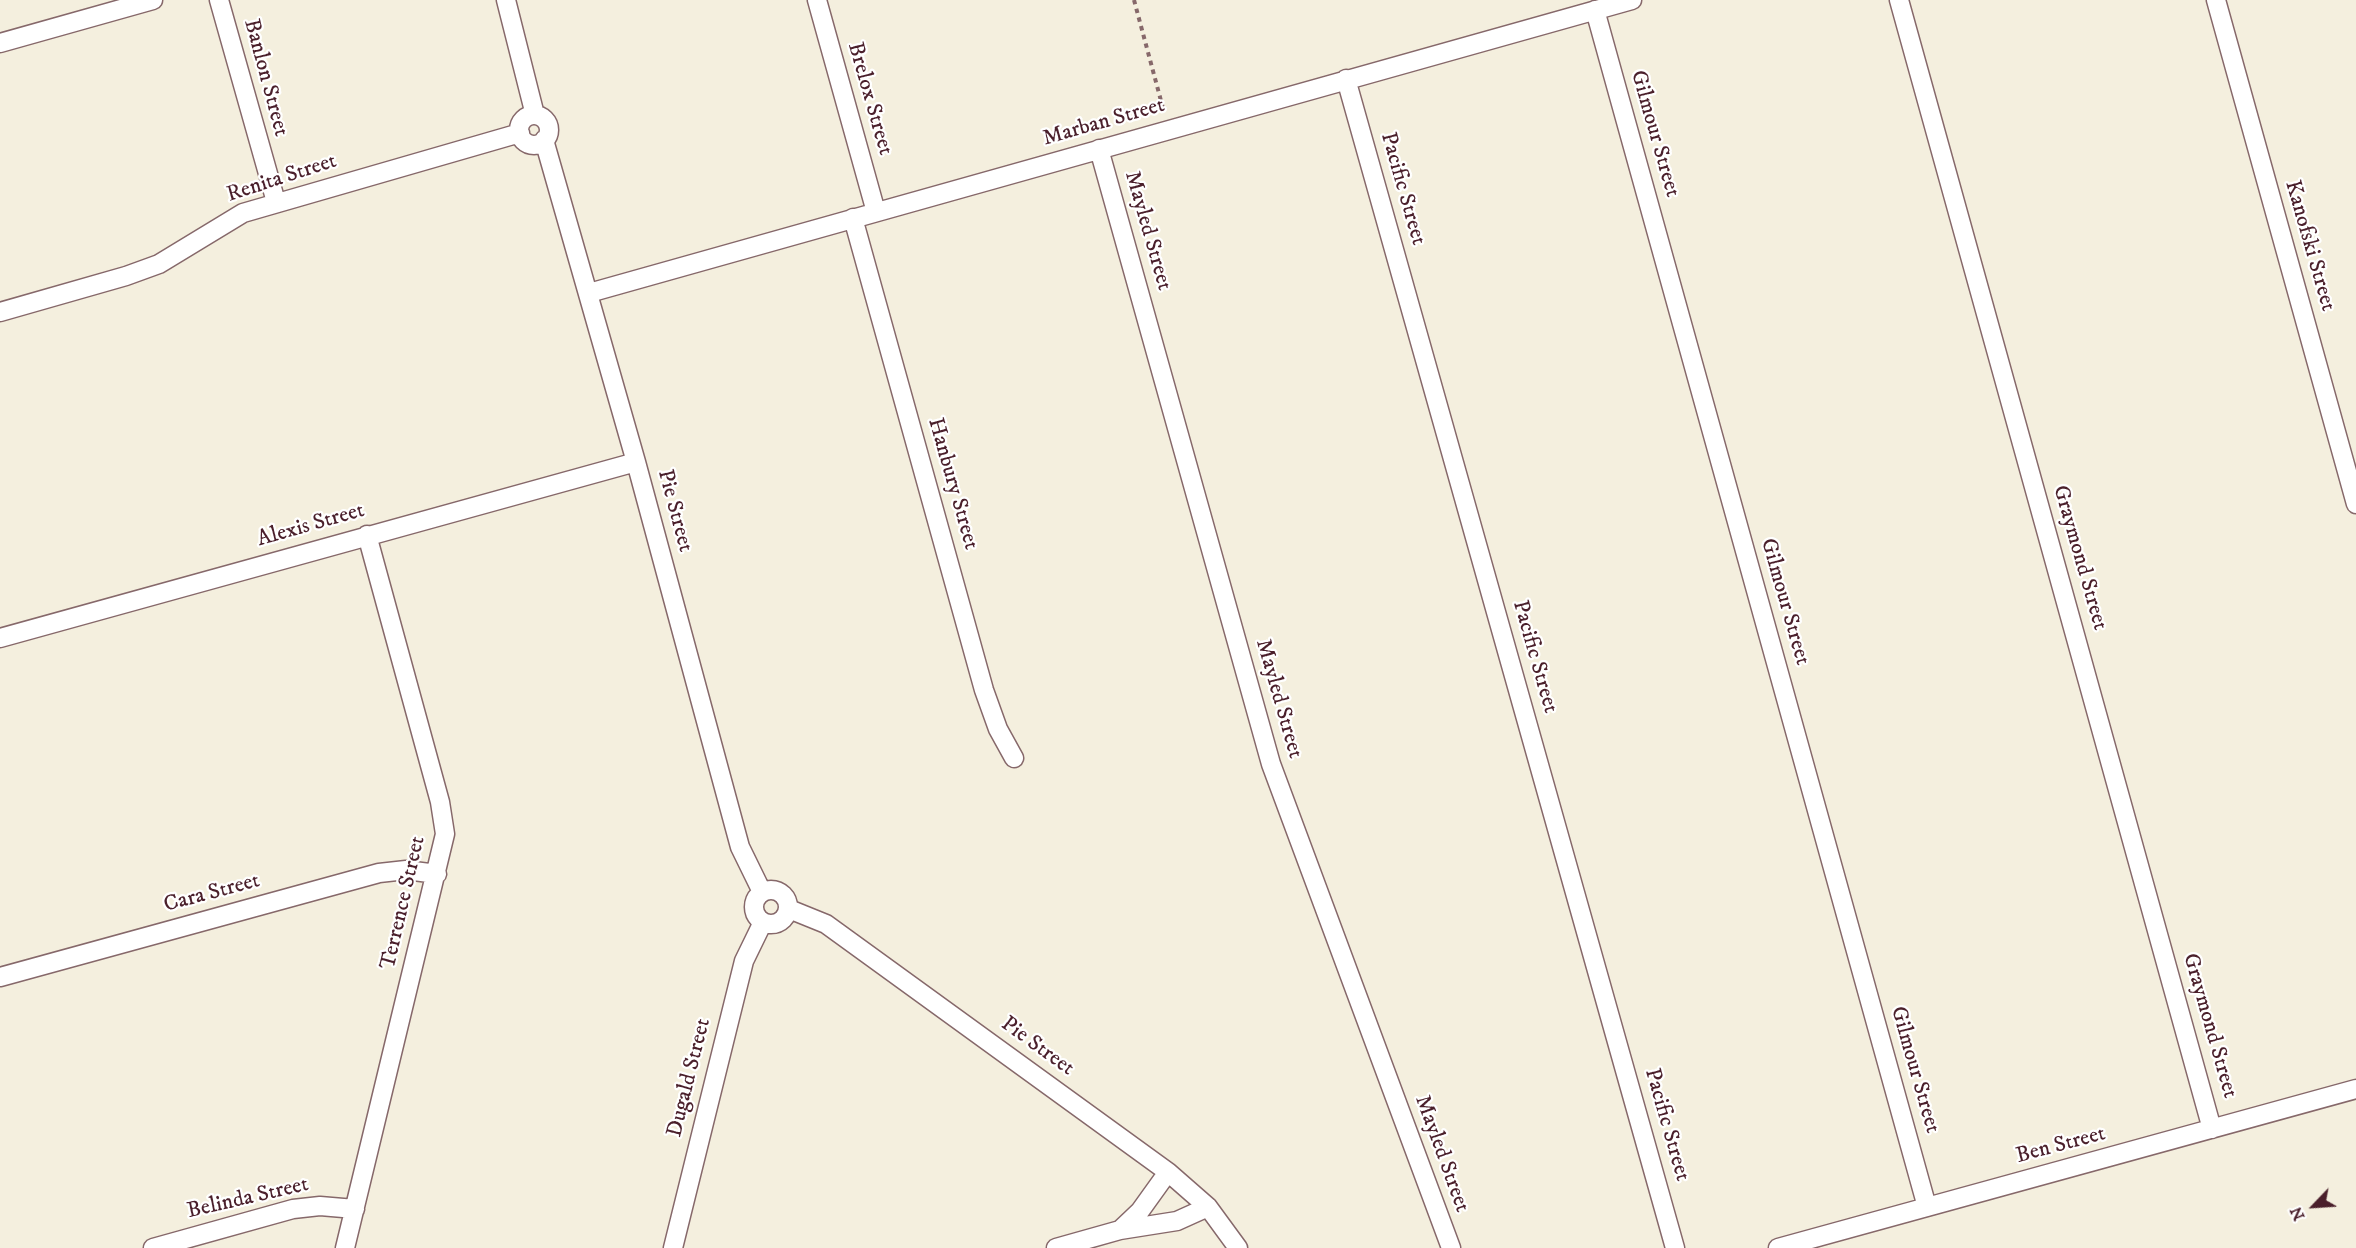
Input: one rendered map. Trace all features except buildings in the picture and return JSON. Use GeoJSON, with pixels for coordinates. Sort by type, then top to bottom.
{"type":"FeatureCollection","features":[{"type":"Feature","properties":{"kind":"street"},"geometry":{"type":"LineString","coordinates":[[0,43],[153,0]]}},
{"type":"Feature","properties":{"kind":"street","name":"Banlon Street"},"geometry":{"type":"LineString","coordinates":[[219,0],[276,202]]}},
{"type":"Feature","properties":{"kind":"street"},"geometry":{"type":"LineString","coordinates":[[506,0],[535,115]]}},
{"type":"Feature","properties":{"kind":"street","name":"Brelox Street"},"geometry":{"type":"LineString","coordinates":[[817,0],[876,212]]}},
{"type":"Feature","properties":{"kind":"street","name":"Marban Street"},"geometry":{"type":"LineString","coordinates":[[589,293],[1632,0]]}},
{"type":"Feature","properties":{"kind":"street","name":"Graymond Street"},"geometry":{"type":"LineString","coordinates":[[1899,0],[2212,1129]]}},
{"type":"Feature","properties":{"kind":"street","name":"Kanofski Street"},"geometry":{"type":"LineString","coordinates":[[2216,0],[2356,504]]}},
{"type":"Feature","properties":{"kind":"street","name":"Gilmour Street"},"geometry":{"type":"LineString","coordinates":[[1595,10],[1928,1207]]}},
{"type":"Feature","properties":{"kind":"street","name":"Pacific Street"},"geometry":{"type":"LineString","coordinates":[[1346,79],[1675,1248]]}},
{"type":"Feature","properties":{"kind":"street"},"geometry":{"type":"LineString","coordinates":[[535,115],[544,118],[548,127],[544,140],[530,144],[520,133],[522,120],[535,115]]}},
{"type":"Feature","properties":{"kind":"street","name":"Renita Street"},"geometry":{"type":"LineString","coordinates":[[0,312],[126,276],[159,264],[243,213],[520,133]]}},
{"type":"Feature","properties":{"kind":"street","name":"Pie Street"},"geometry":{"type":"LineString","coordinates":[[544,140],[636,462],[740,847],[762,892]]}},
{"type":"Feature","properties":{"kind":"street","name":"Mayled Street"},"geometry":{"type":"LineString","coordinates":[[1099,149],[1274,772],[1451,1248]]}},
{"type":"Feature","properties":{"kind":"street","name":"Hanbury Street"},"geometry":{"type":"LineString","coordinates":[[853,218],[984,690],[998,729],[1014,758]]}},
{"type":"Feature","properties":{"kind":"street","name":"Alexis Street"},"geometry":{"type":"LineString","coordinates":[[0,638],[636,462]]}},
{"type":"Feature","properties":{"kind":"street","name":"Terrence Street"},"geometry":{"type":"LineString","coordinates":[[345,1248],[445,834],[440,802],[367,535]]}},
{"type":"Feature","properties":{"kind":"street","name":"Cara Street"},"geometry":{"type":"LineString","coordinates":[[0,977],[379,873],[406,870],[437,874]]}},
{"type":"Feature","properties":{"kind":"street"},"geometry":{"type":"LineString","coordinates":[[778,891],[786,898],[789,909],[779,923],[763,922],[753,907],[757,896],[762,892],[778,891]]}},
{"type":"Feature","properties":{"kind":"street","name":"Pie Street"},"geometry":{"type":"LineString","coordinates":[[789,909],[826,924],[1168,1172],[1208,1207],[1238,1248]]}},
{"type":"Feature","properties":{"kind":"street","name":"Dugald Street"},"geometry":{"type":"LineString","coordinates":[[673,1248],[744,962],[763,922]]}},
{"type":"Feature","properties":{"kind":"street","name":"Ben Street"},"geometry":{"type":"LineString","coordinates":[[1779,1248],[2356,1089]]}},
{"type":"Feature","properties":{"kind":"street"},"geometry":{"type":"LineString","coordinates":[[1120,1230],[1140,1211],[1168,1172]]}},
{"type":"Feature","properties":{"kind":"street","name":"Belinda Street"},"geometry":{"type":"LineString","coordinates":[[153,1248],[307,1206],[355,1209]]}},
{"type":"Feature","properties":{"kind":"street"},"geometry":{"type":"LineString","coordinates":[[1056,1248],[1120,1230],[1177,1221],[1208,1207]]}},
{"type":"Feature","properties":{"kind":"path"},"geometry":{"type":"LineString","coordinates":[[1134,0],[1169,130]]}}]}
